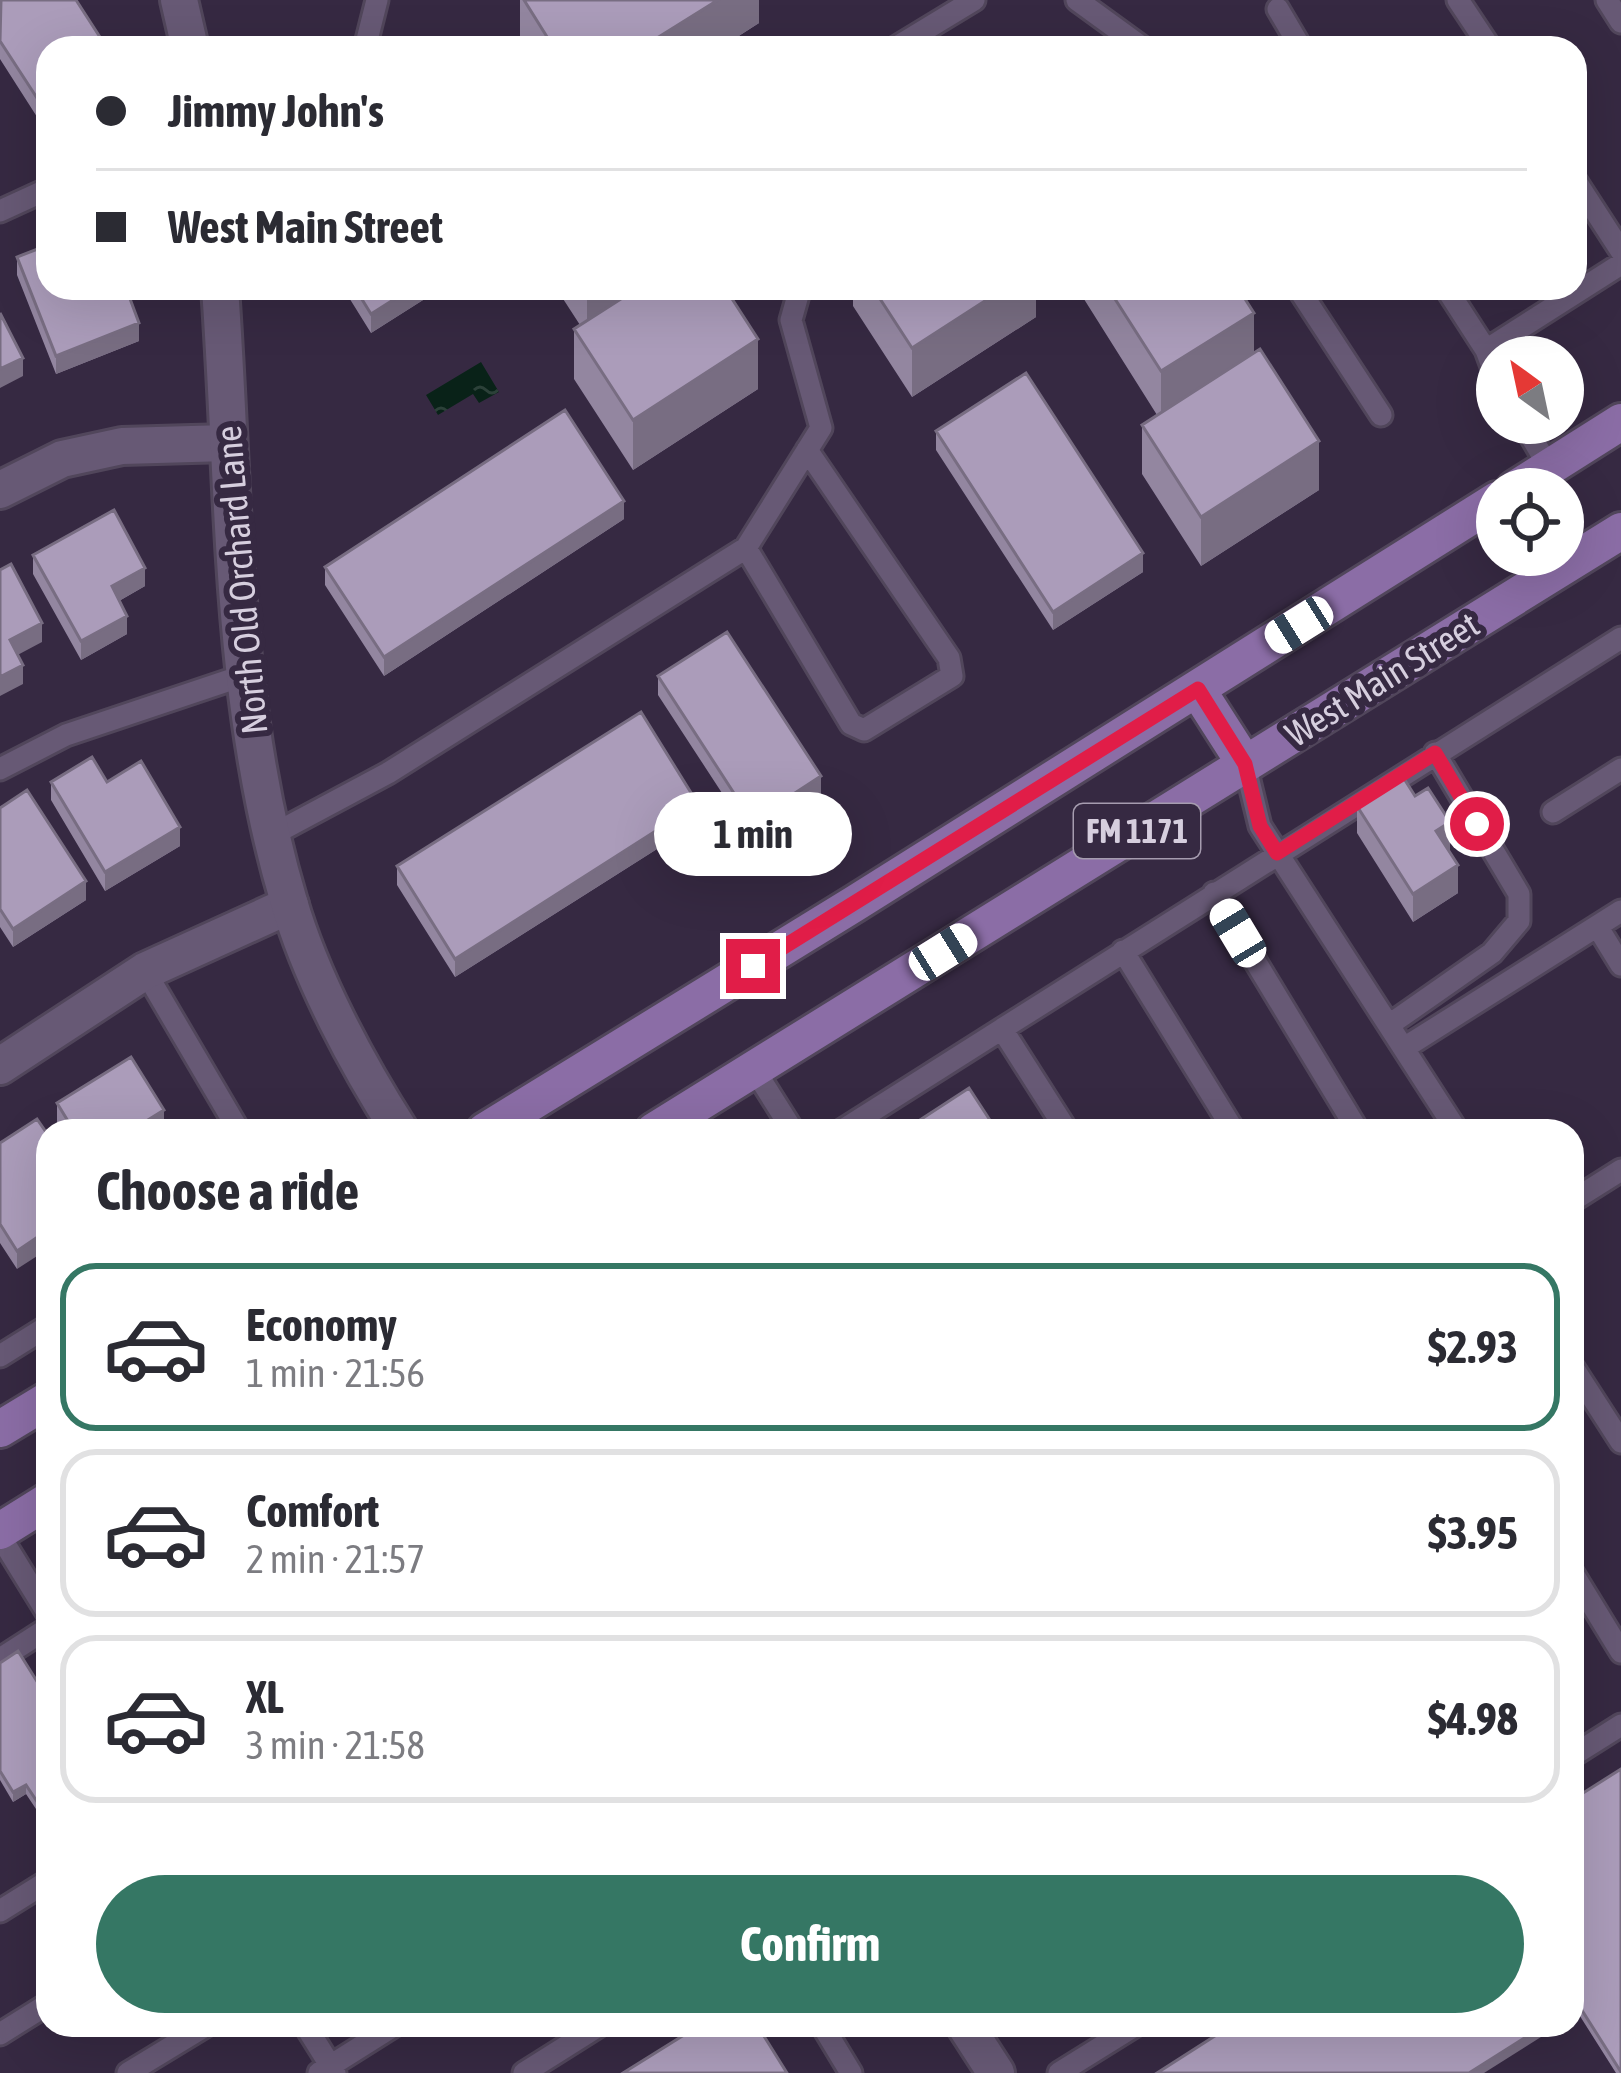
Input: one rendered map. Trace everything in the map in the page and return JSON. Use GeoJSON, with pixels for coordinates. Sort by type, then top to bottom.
{"type":"FeatureCollection","features":[{"type":"Feature","properties":{"kind":"main road"},"geometry":{"type":"LineString","coordinates":[[1550,467],[1621,422]]}},
{"type":"Feature","properties":{"kind":"main road","name":"FM 1171"},"geometry":{"type":"LineString","coordinates":[[504,1119],[1476,513]]}},
{"type":"Feature","properties":{"kind":"main road","name":"West Main Street"},"geometry":{"type":"LineString","coordinates":[[673,1119],[1621,531]]}},
{"type":"Feature","properties":{"kind":"main road"},"geometry":{"type":"LineString","coordinates":[[1198,689],[1245,764]]}},
{"type":"Feature","properties":{"kind":"main road"},"geometry":{"type":"LineString","coordinates":[[0,1430],[36,1408]]}},
{"type":"Feature","properties":{"kind":"main road"},"geometry":{"type":"LineString","coordinates":[[0,1534],[36,1509]]}},
{"type":"Feature","properties":{"kind":"street"},"geometry":{"type":"LineString","coordinates":[[179,0],[187,36]]}},
{"type":"Feature","properties":{"kind":"street","name":"North Old Orchard Lane"},"geometry":{"type":"LineString","coordinates":[[221,300],[242,676],[272,835],[290,905],[335,1010],[394,1119]]}},
{"type":"Feature","properties":{"kind":"street"},"geometry":{"type":"LineString","coordinates":[[0,490],[62,459],[122,446],[227,443]]}},
{"type":"Feature","properties":{"kind":"street"},"geometry":{"type":"LineString","coordinates":[[0,1066],[145,971],[290,905]]}},
{"type":"Feature","properties":{"kind":"street"},"geometry":{"type":"LineString","coordinates":[[973,2037],[996,2073]]}},
{"type":"Feature","properties":{"kind":"lane"},"geometry":{"type":"LineString","coordinates":[[368,36],[377,0]]}},
{"type":"Feature","properties":{"kind":"lane"},"geometry":{"type":"LineString","coordinates":[[915,36],[974,0]]}},
{"type":"Feature","properties":{"kind":"lane"},"geometry":{"type":"LineString","coordinates":[[1077,0],[1126,36]]}},
{"type":"Feature","properties":{"kind":"lane"},"geometry":{"type":"LineString","coordinates":[[1458,0],[1482,36]]}},
{"type":"Feature","properties":{"kind":"lane"},"geometry":{"type":"LineString","coordinates":[[1607,0],[1621,22]]}},
{"type":"Feature","properties":{"kind":"lane"},"geometry":{"type":"LineString","coordinates":[[1278,8],[1294,36]]}},
{"type":"Feature","properties":{"kind":"lane"},"geometry":{"type":"LineString","coordinates":[[0,211],[36,194]]}},
{"type":"Feature","properties":{"kind":"lane"},"geometry":{"type":"LineString","coordinates":[[1587,199],[1621,251]]}},
{"type":"Feature","properties":{"kind":"lane"},"geometry":{"type":"LineString","coordinates":[[1587,286],[1621,264]]}},
{"type":"Feature","properties":{"kind":"lane"},"geometry":{"type":"LineString","coordinates":[[272,835],[388,773],[746,548],[821,428],[791,320],[797,300]]}},
{"type":"Feature","properties":{"kind":"lane"},"geometry":{"type":"LineString","coordinates":[[1306,300],[1381,415]]}},
{"type":"Feature","properties":{"kind":"lane"},"geometry":{"type":"LineString","coordinates":[[1454,300],[1477,336]]}},
{"type":"Feature","properties":{"kind":"lane"},"geometry":{"type":"LineString","coordinates":[[1508,336],[1564,300]]}},
{"type":"Feature","properties":{"kind":"lane"},"geometry":{"type":"LineString","coordinates":[[1536,444],[1550,467]]}},
{"type":"Feature","properties":{"kind":"lane"},"geometry":{"type":"LineString","coordinates":[[746,548],[851,724],[864,730],[952,676],[949,658],[807,450]]}},
{"type":"Feature","properties":{"kind":"lane"},"geometry":{"type":"LineString","coordinates":[[860,1119],[1621,638]]}},
{"type":"Feature","properties":{"kind":"lane"},"geometry":{"type":"LineString","coordinates":[[0,769],[66,734],[242,676]]}},
{"type":"Feature","properties":{"kind":"lane"},"geometry":{"type":"LineString","coordinates":[[1389,1025],[1492,953],[1519,921],[1519,894],[1435,753]]}},
{"type":"Feature","properties":{"kind":"lane"},"geometry":{"type":"LineString","coordinates":[[1245,764],[1260,826],[1449,1119]]}},
{"type":"Feature","properties":{"kind":"lane"},"geometry":{"type":"LineString","coordinates":[[1553,812],[1621,769]]}},
{"type":"Feature","properties":{"kind":"lane"},"geometry":{"type":"LineString","coordinates":[[1214,893],[1351,1119]]}},
{"type":"Feature","properties":{"kind":"lane"},"geometry":{"type":"LineString","coordinates":[[1404,1048],[1621,910]]}},
{"type":"Feature","properties":{"kind":"lane"},"geometry":{"type":"LineString","coordinates":[[1597,926],[1621,965]]}},
{"type":"Feature","properties":{"kind":"lane"},"geometry":{"type":"LineString","coordinates":[[1123,951],[1227,1119]]}},
{"type":"Feature","properties":{"kind":"lane"},"geometry":{"type":"LineString","coordinates":[[145,971],[232,1119]]}},
{"type":"Feature","properties":{"kind":"lane"},"geometry":{"type":"LineString","coordinates":[[1002,1029],[1059,1119]]}},
{"type":"Feature","properties":{"kind":"lane"},"geometry":{"type":"LineString","coordinates":[[754,1069],[786,1119]]}},
{"type":"Feature","properties":{"kind":"lane"},"geometry":{"type":"LineString","coordinates":[[1584,1194],[1621,1171]]}},
{"type":"Feature","properties":{"kind":"lane"},"geometry":{"type":"LineString","coordinates":[[0,1356],[36,1334]]}},
{"type":"Feature","properties":{"kind":"lane"},"geometry":{"type":"LineString","coordinates":[[1584,1385],[1621,1442]]}},
{"type":"Feature","properties":{"kind":"lane"},"geometry":{"type":"LineString","coordinates":[[0,1534],[36,1594]]}},
{"type":"Feature","properties":{"kind":"lane"},"geometry":{"type":"LineString","coordinates":[[1584,1592],[1621,1652]]}},
{"type":"Feature","properties":{"kind":"lane"},"geometry":{"type":"LineString","coordinates":[[0,1659],[36,1636]]}},
{"type":"Feature","properties":{"kind":"lane"},"geometry":{"type":"LineString","coordinates":[[1584,1748],[1621,1725]]}},
{"type":"Feature","properties":{"kind":"lane"},"geometry":{"type":"LineString","coordinates":[[0,1910],[36,1888]]}},
{"type":"Feature","properties":{"kind":"lane"},"geometry":{"type":"LineString","coordinates":[[0,2034],[36,2012]]}},
{"type":"Feature","properties":{"kind":"lane"},"geometry":{"type":"LineString","coordinates":[[128,2073],[187,2037]]}},
{"type":"Feature","properties":{"kind":"lane"},"geometry":{"type":"LineString","coordinates":[[311,2037],[328,2071],[378,2037]]}},
{"type":"Feature","properties":{"kind":"lane"},"geometry":{"type":"LineString","coordinates":[[524,2073],[581,2037]]}},
{"type":"Feature","properties":{"kind":"lane"},"geometry":{"type":"LineString","coordinates":[[828,2037],[851,2073]]}},
{"type":"Feature","properties":{"kind":"lane"},"geometry":{"type":"LineString","coordinates":[[1094,2037],[1100,2047]]}},
{"type":"Feature","properties":{"kind":"lane"},"geometry":{"type":"LineString","coordinates":[[1059,2073],[1116,2037]]}},
{"type":"Feature","properties":{"kind":"water"},"geometry":{"type":"Polygon","coordinates":[[[481,362],[499,392],[479,403],[473,394],[438,415],[426,395],[481,362]]]}},
{"type":"Feature","properties":{"kind":"building"},"geometry":{"type":"Polygon","coordinates":[[[1,0],[76,0],[99,36],[36,36],[36,96],[0,41],[1,0]]]}},
{"type":"Feature","properties":{"kind":"building"},"geometry":{"type":"Polygon","coordinates":[[[524,0],[718,0],[660,36],[546,36],[524,0]]]}},
{"type":"Feature","properties":{"kind":"building"},"geometry":{"type":"Polygon","coordinates":[[[36,250],[36,300],[130,300],[139,323],[56,356],[17,257],[36,250]]]}},
{"type":"Feature","properties":{"kind":"building"},"geometry":{"type":"Polygon","coordinates":[[[362,300],[393,300],[371,314],[362,300]]]}},
{"type":"Feature","properties":{"kind":"building"},"geometry":{"type":"Polygon","coordinates":[[[619,300],[733,300],[758,339],[633,420],[574,329],[619,300]]]}},
{"type":"Feature","properties":{"kind":"building"},"geometry":{"type":"Polygon","coordinates":[[[881,300],[986,300],[912,348],[881,300]]]}},
{"type":"Feature","properties":{"kind":"building"},"geometry":{"type":"Polygon","coordinates":[[[1116,300],[1246,300],[1254,313],[1161,371],[1116,300]]]}},
{"type":"Feature","properties":{"kind":"building"},"geometry":{"type":"Polygon","coordinates":[[[0,313],[23,358],[0,369],[0,313]]]}},
{"type":"Feature","properties":{"kind":"building"},"geometry":{"type":"Polygon","coordinates":[[[1260,349],[1319,441],[1201,517],[1142,425],[1260,349]]]}},
{"type":"Feature","properties":{"kind":"building"},"geometry":{"type":"Polygon","coordinates":[[[1026,373],[1143,553],[1053,612],[936,431],[1026,373]]]}},
{"type":"Feature","properties":{"kind":"building"},"geometry":{"type":"Polygon","coordinates":[[[565,410],[624,501],[384,657],[325,567],[565,410]]]}},
{"type":"Feature","properties":{"kind":"building"},"geometry":{"type":"Polygon","coordinates":[[[114,510],[145,568],[112,586],[127,616],[81,641],[33,555],[114,510]]]}},
{"type":"Feature","properties":{"kind":"building"},"geometry":{"type":"Polygon","coordinates":[[[11,564],[42,623],[10,640],[23,665],[0,677],[0,570],[11,564]]]}},
{"type":"Feature","properties":{"kind":"building"},"geometry":{"type":"Polygon","coordinates":[[[727,632],[821,776],[752,821],[658,676],[727,632]]]}},
{"type":"Feature","properties":{"kind":"building"},"geometry":{"type":"Polygon","coordinates":[[[641,712],[698,804],[455,959],[397,866],[641,712]]]}},
{"type":"Feature","properties":{"kind":"building"},"geometry":{"type":"Polygon","coordinates":[[[92,757],[107,782],[141,761],[180,827],[105,872],[51,782],[92,757]]]}},
{"type":"Feature","properties":{"kind":"building"},"geometry":{"type":"Polygon","coordinates":[[[1403,777],[1415,796],[1428,788],[1450,822],[1436,831],[1458,865],[1413,894],[1357,806],[1403,777]]]}},
{"type":"Feature","properties":{"kind":"building"},"geometry":{"type":"Polygon","coordinates":[[[27,790],[86,881],[13,929],[0,909],[0,808],[27,790]]]}},
{"type":"Feature","properties":{"kind":"building"},"geometry":{"type":"Polygon","coordinates":[[[131,1057],[164,1110],[149,1119],[67,1119],[57,1103],[131,1057]]]}},
{"type":"Feature","properties":{"kind":"building"},"geometry":{"type":"Polygon","coordinates":[[[969,1088],[989,1119],[921,1119],[969,1088]]]}},
{"type":"Feature","properties":{"kind":"building"},"geometry":{"type":"Polygon","coordinates":[[[36,1120],[36,1238],[17,1251],[0,1224],[0,1143],[36,1120]]]}},
{"type":"Feature","properties":{"kind":"building"},"geometry":{"type":"Polygon","coordinates":[[[18,1651],[36,1680],[36,1800],[26,1785],[13,1792],[0,1771],[0,1663],[18,1651]]]}},
{"type":"Feature","properties":{"kind":"building"},"geometry":{"type":"Polygon","coordinates":[[[1621,1769],[1621,2072],[1584,2013],[1584,1792],[1621,1769]]]}},
{"type":"Feature","properties":{"kind":"building"},"geometry":{"type":"Polygon","coordinates":[[[681,2037],[764,2037],[787,2073],[623,2073],[681,2037]]]}},
{"type":"Feature","properties":{"kind":"building"},"geometry":{"type":"Polygon","coordinates":[[[1213,2037],[1526,2037],[1469,2073],[1157,2073],[1213,2037]]]}},
{"type":"Feature","properties":{"kind":"route"},"geometry":{"type":"LineString","coordinates":[[753,966],[1198,689],[1245,764],[1260,826],[1277,853],[1435,753],[1477,824]]}}]}
